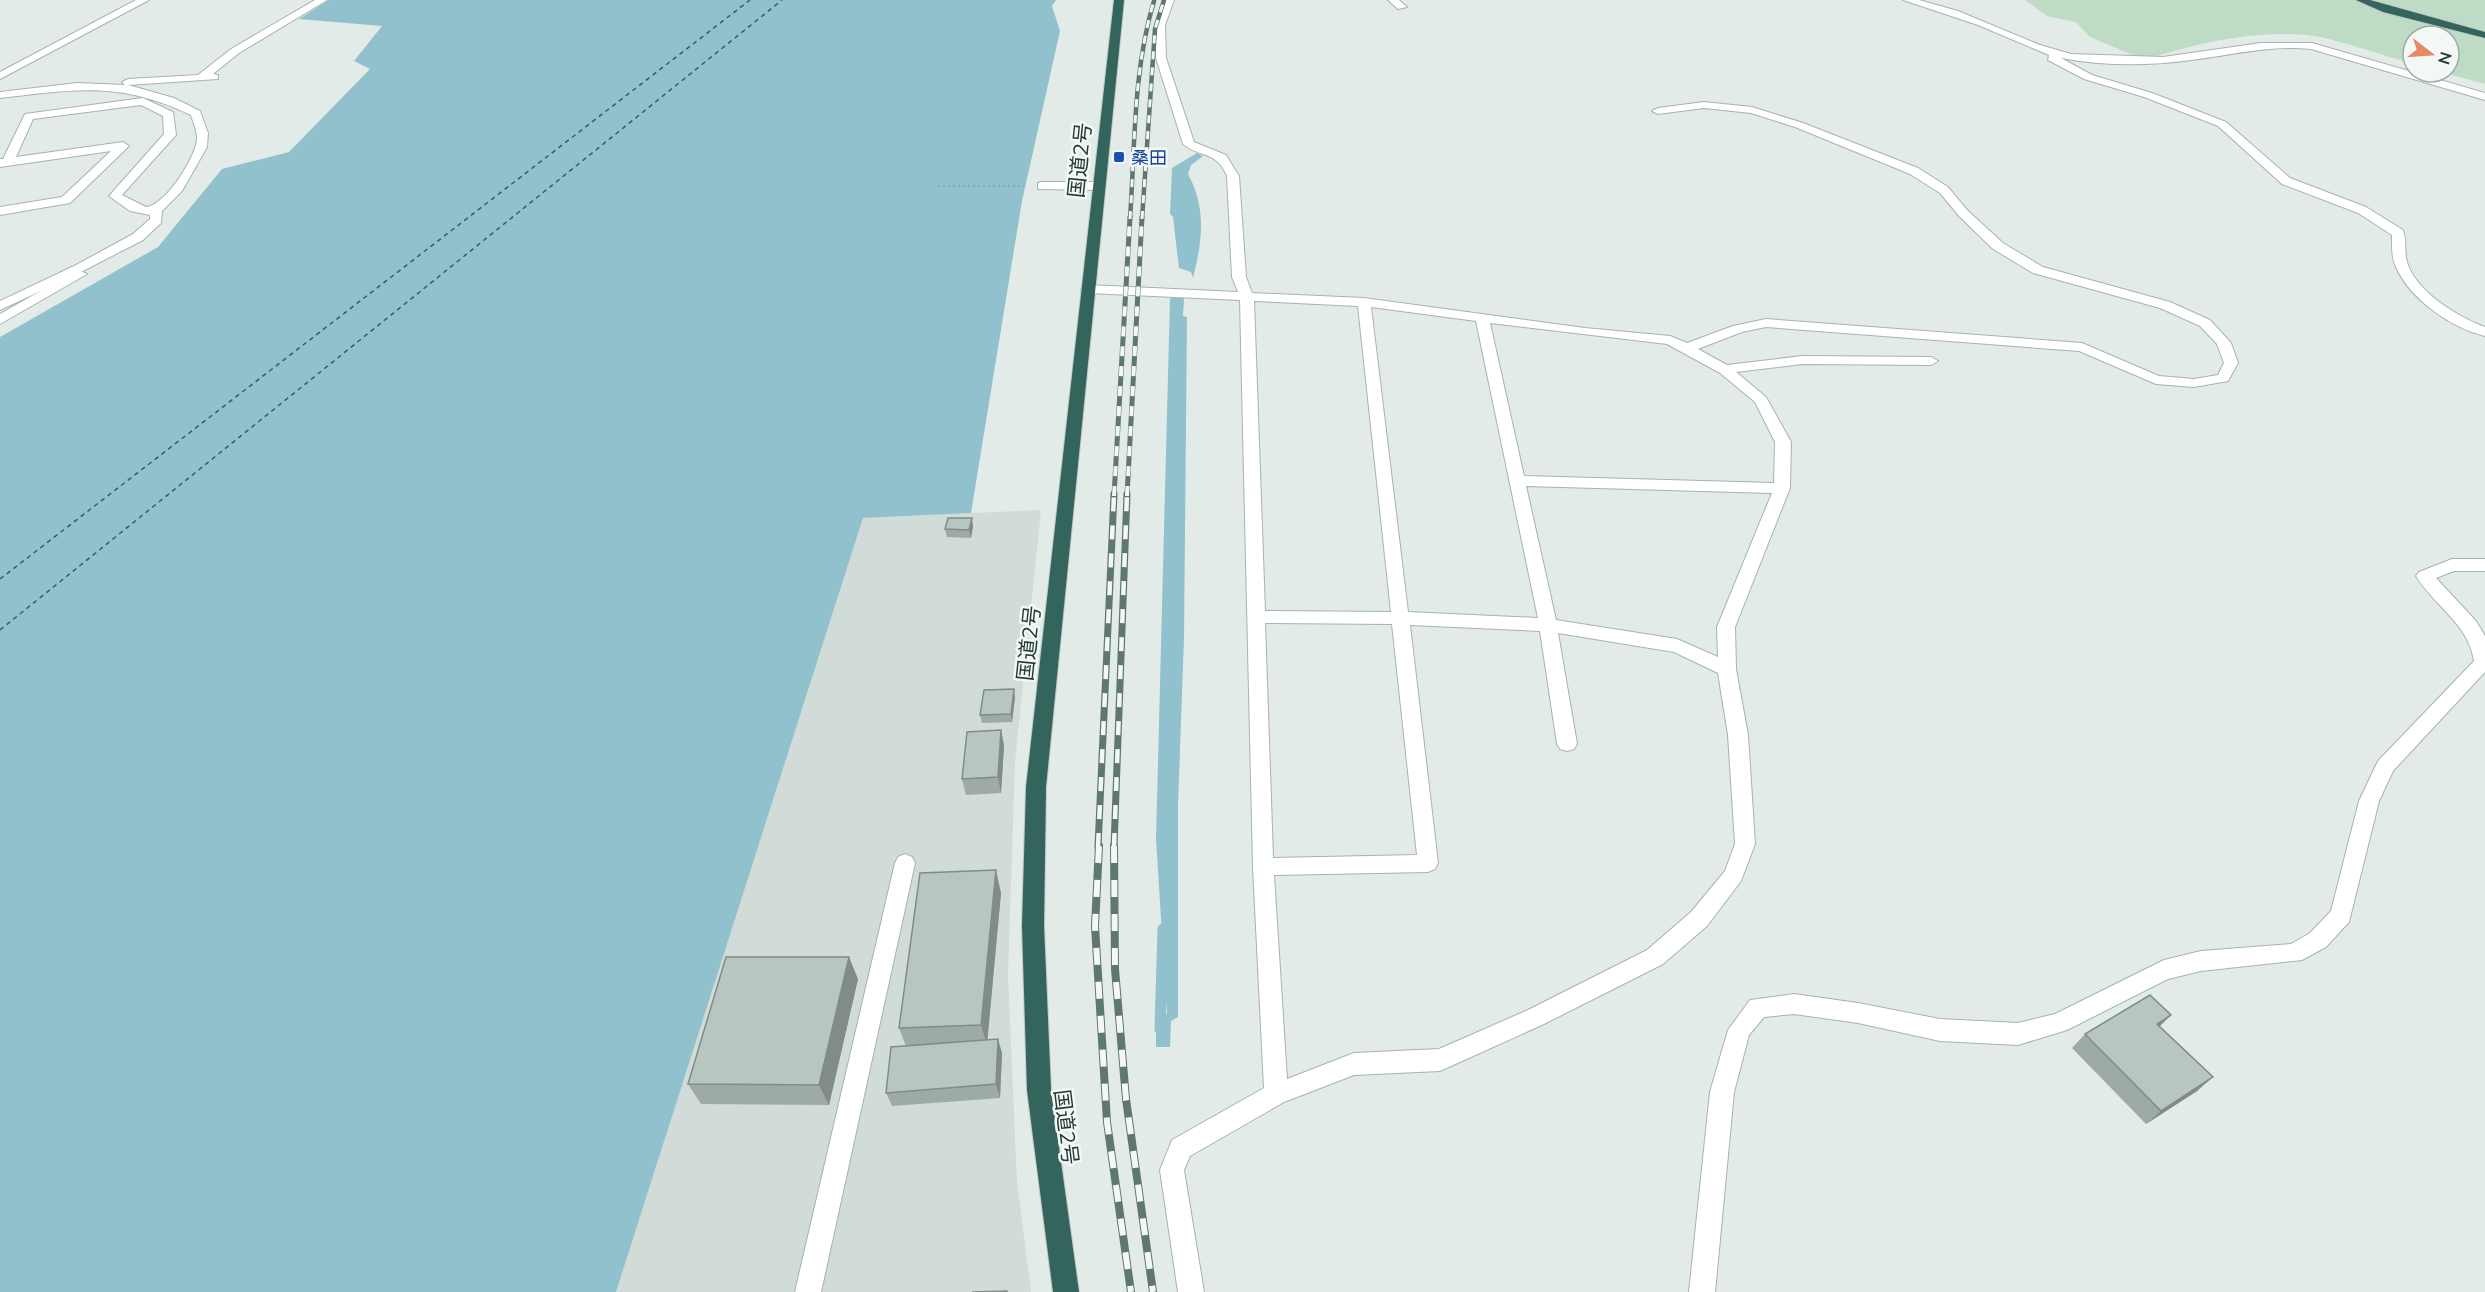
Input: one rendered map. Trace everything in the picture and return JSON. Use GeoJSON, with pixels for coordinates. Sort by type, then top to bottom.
{"type":"FeatureCollection","features":[{"type":"Feature","properties":{"kind":"highway","name":"国道2号"},"geometry":{"type":"LineString","coordinates":[[1066,1292],[1039,1090],[1033,926],[1036,787],[1119,0]]}},
{"type":"Feature","properties":{"kind":"highway"},"geometry":{"type":"LineString","coordinates":[[2361,0],[2387,10],[2485,34]]}},
{"type":"Feature","properties":{"kind":"street"},"geometry":{"type":"LineString","coordinates":[[0,76],[144,0]]}},
{"type":"Feature","properties":{"kind":"street"},"geometry":{"type":"LineString","coordinates":[[201,76],[236,51],[322,0]]}},
{"type":"Feature","properties":{"kind":"street"},"geometry":{"type":"LineString","coordinates":[[1169,0],[1160,25],[1161,58],[1189,144],[1217,152],[1229,165],[1233,176],[1239,277],[1247,297],[1263,867],[1276,1094]]}},
{"type":"Feature","properties":{"kind":"street"},"geometry":{"type":"LineString","coordinates":[[1393,0],[1402,7]]}},
{"type":"Feature","properties":{"kind":"street"},"geometry":{"type":"LineString","coordinates":[[1908,0],[1980,23],[2049,52],[2069,57],[2125,60],[2176,59],[2268,45],[2296,44],[2312,46],[2485,97]]}},
{"type":"Feature","properties":{"kind":"street"},"geometry":{"type":"LineString","coordinates":[[2049,52],[2047,55],[2088,77],[2148,95],[2222,124],[2286,182],[2380,220],[2398,233],[2402,267],[2428,300],[2467,327],[2485,332]]}},
{"type":"Feature","properties":{"kind":"street"},"geometry":{"type":"LineString","coordinates":[[0,95],[201,76],[219,78]]}},
{"type":"Feature","properties":{"kind":"street"},"geometry":{"type":"LineString","coordinates":[[4,163],[29,116],[143,101],[169,114],[170,135],[115,196],[135,210],[156,210],[167,201],[191,167],[204,139],[196,113],[157,94],[104,84]]}},
{"type":"Feature","properties":{"kind":"street"},"geometry":{"type":"LineString","coordinates":[[0,109],[32,92]]}},
{"type":"Feature","properties":{"kind":"street"},"geometry":{"type":"LineString","coordinates":[[1658,111],[1704,105],[1752,110],[1799,125],[1914,171],[1944,190],[1963,213],[1998,246],[2038,270],[2166,305],[2205,323],[2224,343],[2231,363],[2223,378],[2185,382],[2156,380],[2082,347],[1766,323],[1738,329],[1688,348]]}},
{"type":"Feature","properties":{"kind":"street"},"geometry":{"type":"LineString","coordinates":[[0,211],[66,200],[123,146],[4,163]]}},
{"type":"Feature","properties":{"kind":"street"},"geometry":{"type":"LineString","coordinates":[[1042,186],[1099,186]]}},
{"type":"Feature","properties":{"kind":"street"},"geometry":{"type":"LineString","coordinates":[[0,306],[138,237],[156,220],[156,210]]}},
{"type":"Feature","properties":{"kind":"street"},"geometry":{"type":"LineString","coordinates":[[0,320],[80,274],[72,271]]}},
{"type":"Feature","properties":{"kind":"street"},"geometry":{"type":"LineString","coordinates":[[1088,289],[1364,302],[1482,316],[1585,332],[1670,340],[1725,370],[1761,400],[1783,442],[1782,488],[1726,627],[1727,669],[1738,735],[1745,844],[1734,875],[1699,919],[1655,957],[1536,1017],[1440,1060],[1354,1064],[1276,1094],[1181,1148],[1172,1170],[1191,1292]]}},
{"type":"Feature","properties":{"kind":"street"},"geometry":{"type":"LineString","coordinates":[[1263,867],[1428,863],[1398,618],[1364,302]]}},
{"type":"Feature","properties":{"kind":"street"},"geometry":{"type":"LineString","coordinates":[[1482,316],[1548,625],[1567,744]]}},
{"type":"Feature","properties":{"kind":"street"},"geometry":{"type":"LineString","coordinates":[[1725,370],[1762,361],[1799,359],[1931,361]]}},
{"type":"Feature","properties":{"kind":"street"},"geometry":{"type":"LineString","coordinates":[[1517,481],[1782,488]]}},
{"type":"Feature","properties":{"kind":"street"},"geometry":{"type":"LineString","coordinates":[[1702,1292],[1722,1092],[1739,1030],[1758,1007],[1794,1004],[1858,1013],[1940,1030],[2018,1034],[2059,1023],[2164,970],[2201,962],[2294,953],[2318,940],[2341,915],[2369,801],[2385,766],[2483,663],[2482,650],[2475,630],[2433,589],[2425,576],[2452,565],[2485,565]]}},
{"type":"Feature","properties":{"kind":"street"},"geometry":{"type":"LineString","coordinates":[[1257,617],[1398,618],[1548,625],[1677,646],[1727,669]]}},
{"type":"Feature","properties":{"kind":"street"},"geometry":{"type":"LineString","coordinates":[[808,1292],[905,863]]}},
{"type":"Feature","properties":{"kind":"path"},"geometry":{"type":"LineString","coordinates":[[938,186],[1042,186]]}},
{"type":"Feature","properties":{"kind":"shaded area"},"geometry":{"type":"Polygon","coordinates":[[[1041,510],[1015,762],[1008,975],[1017,1182],[1031,1292],[616,1292],[863,518],[1041,510]]]}},
{"type":"Feature","properties":{"kind":"green space"},"geometry":{"type":"Polygon","coordinates":[[[2025,0],[2485,0],[2485,84],[2461,77],[2461,24],[2401,24],[2401,60],[2332,40],[2287,34],[2225,39],[2145,60],[2090,37],[2076,22],[2047,16],[2025,0]]]}},
{"type":"Feature","properties":{"kind":"water"},"geometry":{"type":"Polygon","coordinates":[[[329,0],[1056,0],[1052,6],[1060,31],[1022,201],[971,513],[863,518],[616,1292],[0,1292],[0,337],[158,247],[222,169],[289,152],[370,69],[354,61],[382,26],[299,19],[329,0]]]}},
{"type":"Feature","properties":{"kind":"water"},"geometry":{"type":"Polygon","coordinates":[[[1197,153],[1203,156],[1191,165],[1188,174],[1198,200],[1201,226],[1199,251],[1193,278],[1191,272],[1179,268],[1173,217],[1170,214],[1172,168],[1197,153]]]}},
{"type":"Feature","properties":{"kind":"water"},"geometry":{"type":"Polygon","coordinates":[[[1170,298],[1184,298],[1183,316],[1187,317],[1184,638],[1178,805],[1178,1017],[1171,1021],[1170,1047],[1156,1047],[1156,1019],[1167,1014],[1156,839],[1170,298]]]}},
{"type":"Feature","properties":{"kind":"building"},"geometry":{"type":"Polygon","coordinates":[[[948,518],[972,518],[969,530],[945,529],[948,518]]]}},
{"type":"Feature","properties":{"kind":"building"},"geometry":{"type":"Polygon","coordinates":[[[1014,689],[1011,714],[980,715],[984,690],[1014,689]]]}},
{"type":"Feature","properties":{"kind":"building"},"geometry":{"type":"Polygon","coordinates":[[[1001,730],[998,777],[962,779],[967,732],[1001,730]]]}},
{"type":"Feature","properties":{"kind":"building"},"geometry":{"type":"Polygon","coordinates":[[[996,870],[981,1025],[899,1028],[920,873],[996,870]]]}},
{"type":"Feature","properties":{"kind":"building"},"geometry":{"type":"Polygon","coordinates":[[[726,957],[849,957],[819,1085],[688,1084],[726,957]]]}},
{"type":"Feature","properties":{"kind":"building"},"geometry":{"type":"Polygon","coordinates":[[[2150,995],[2171,1015],[2157,1024],[2213,1077],[2161,1111],[2085,1034],[2150,995]]]}},
{"type":"Feature","properties":{"kind":"building"},"geometry":{"type":"Polygon","coordinates":[[[998,1039],[996,1084],[886,1093],[891,1047],[998,1039]]]}},
{"type":"Feature","properties":{"kind":"waterway"},"geometry":{"type":"LineString","coordinates":[[1160,1029],[1163,929]]}},
{"type":"Feature","properties":{"kind":"ferry route"},"geometry":{"type":"LineString","coordinates":[[0,579],[750,0]]}},
{"type":"Feature","properties":{"kind":"ferry route"},"geometry":{"type":"LineString","coordinates":[[0,630],[782,0]]}},
{"type":"Feature","properties":{"kind":"railway"},"geometry":{"type":"LineString","coordinates":[[1142,219],[1155,29],[1164,0]]}},
{"type":"Feature","properties":{"kind":"railway"},"geometry":{"type":"LineString","coordinates":[[1130,219],[1138,81],[1154,1]]}},
{"type":"Feature","properties":{"kind":"railway"},"geometry":{"type":"LineString","coordinates":[[1114,496],[1130,217]]}},
{"type":"Feature","properties":{"kind":"railway"},"geometry":{"type":"LineString","coordinates":[[1127,496],[1142,217]]}},
{"type":"Feature","properties":{"kind":"railway"},"geometry":{"type":"LineString","coordinates":[[1098,847],[1114,494]]}},
{"type":"Feature","properties":{"kind":"railway"},"geometry":{"type":"LineString","coordinates":[[1114,847],[1127,494]]}},
{"type":"Feature","properties":{"kind":"railway"},"geometry":{"type":"LineString","coordinates":[[1099,846],[1095,926],[1107,1122],[1131,1292]]}},
{"type":"Feature","properties":{"kind":"railway"},"geometry":{"type":"LineString","coordinates":[[1114,847],[1115,969],[1126,1099],[1153,1292]]}},
{"type":"Feature","properties":{"kind":"place","name":"桑田"},"geometry":{"type":"Point","coordinates":[1119,157]}}]}
